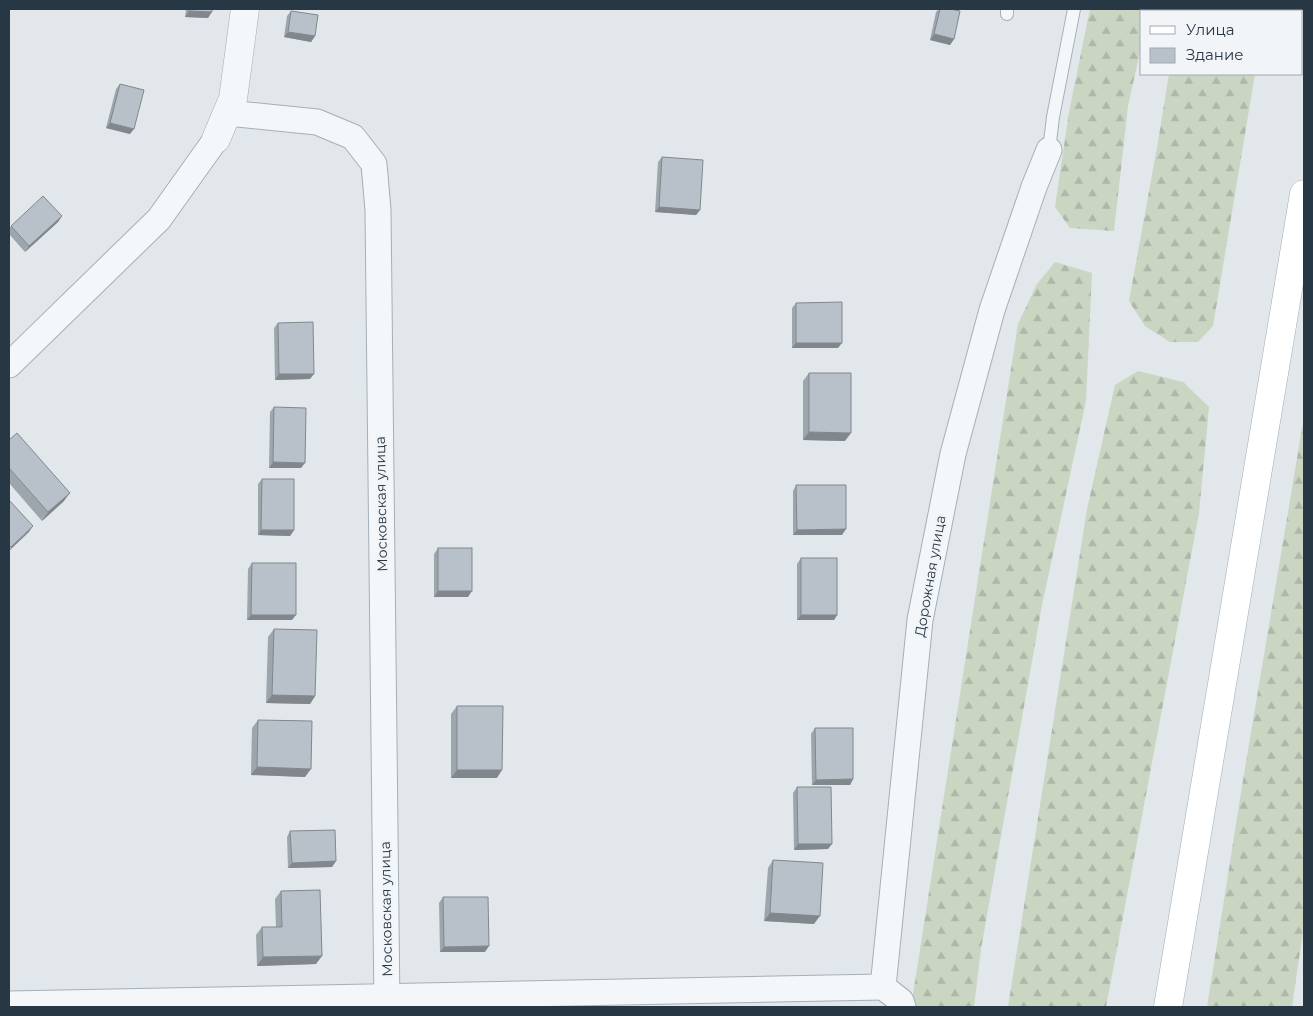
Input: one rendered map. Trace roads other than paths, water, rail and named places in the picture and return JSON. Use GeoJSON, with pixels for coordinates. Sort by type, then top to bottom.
{"type":"FeatureCollection","features":[{"type":"Feature","properties":{"kind":"main road"},"geometry":{"type":"LineString","coordinates":[[1168,1007],[1304,194]]}},
{"type":"Feature","properties":{"kind":"street"},"geometry":{"type":"LineString","coordinates":[[9,366],[159,219],[216,139],[233,99],[245,9]]}},
{"type":"Feature","properties":{"kind":"street","name":"Московская улица"},"geometry":{"type":"LineString","coordinates":[[228,113],[317,122],[353,137],[374,164],[378,210],[387,1002]]}},
{"type":"Feature","properties":{"kind":"street","name":"Дорожная улица"},"geometry":{"type":"LineString","coordinates":[[883,988],[920,620],[953,454],[992,310],[1034,187],[1049,150]]}},
{"type":"Feature","properties":{"kind":"street"},"geometry":{"type":"LineString","coordinates":[[9,1004],[109,1005],[387,1002],[883,988],[901,1001],[903,1007]]}},
{"type":"Feature","properties":{"kind":"lane"},"geometry":{"type":"LineString","coordinates":[[1049,150],[1053,117],[1074,9]]}}]}
